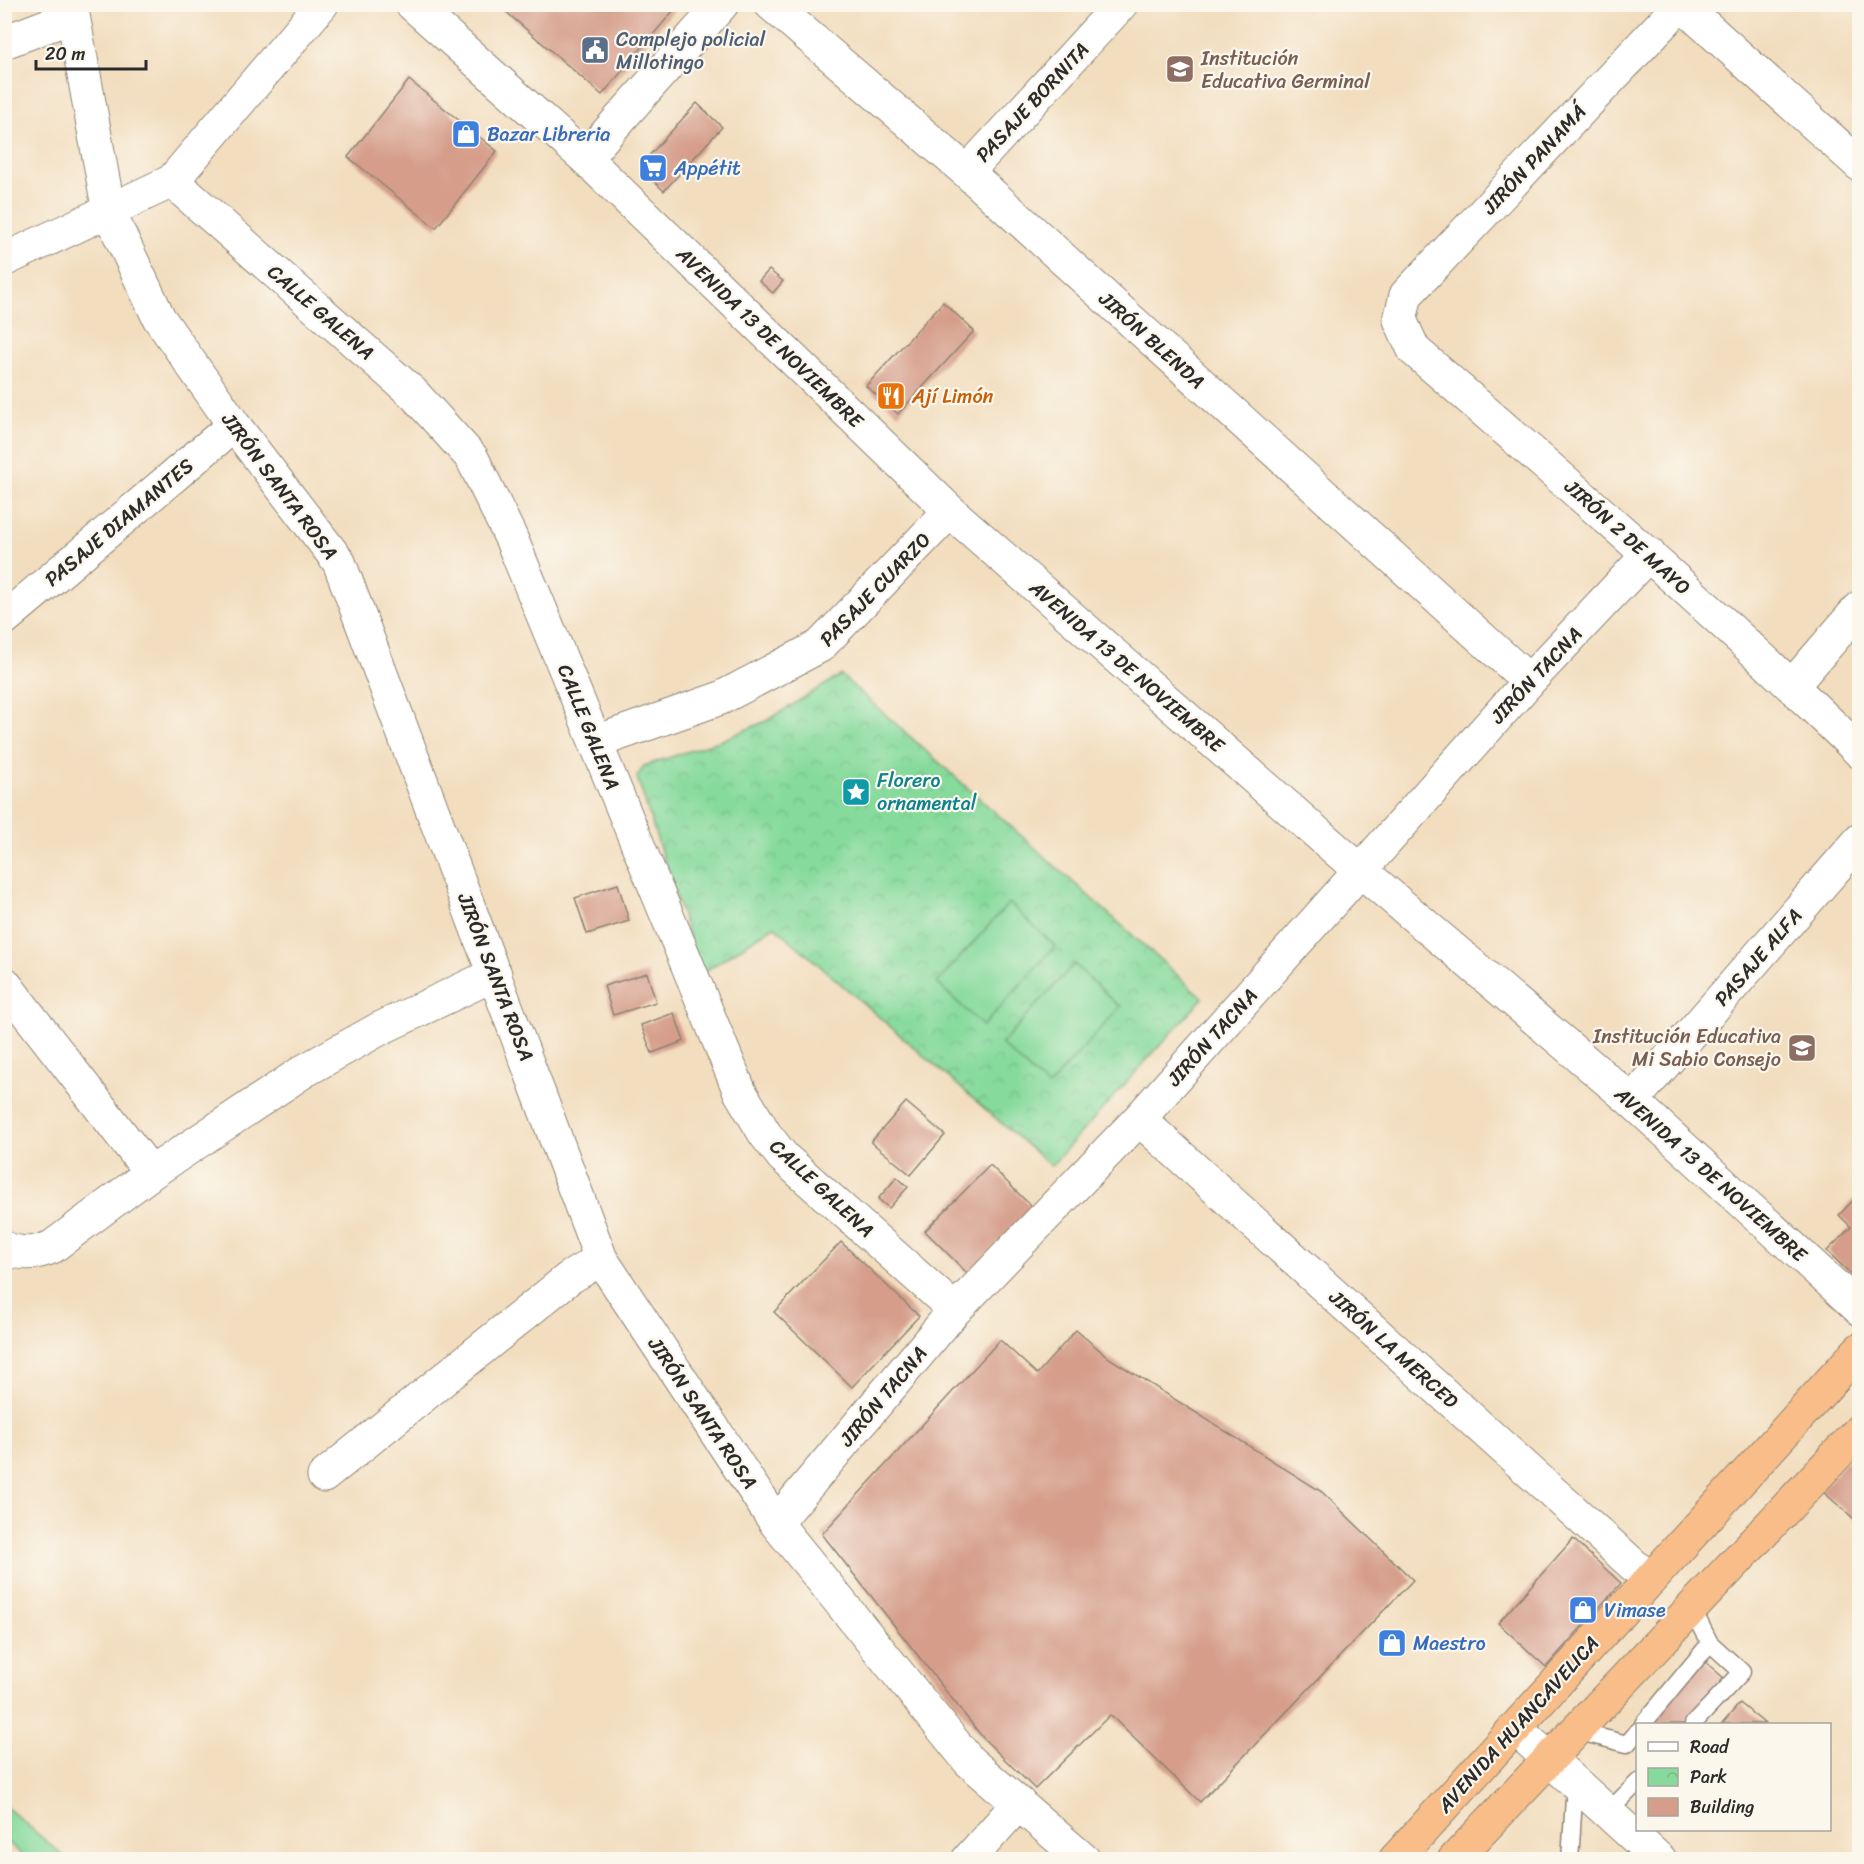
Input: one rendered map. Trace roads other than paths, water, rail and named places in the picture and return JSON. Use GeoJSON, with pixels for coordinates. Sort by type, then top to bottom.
{"type":"FeatureCollection","features":[{"type":"Feature","properties":{"kind":"highway","name":"AVENIDA HUANCAVELICA"},"geometry":{"type":"LineString","coordinates":[[1395,1860],[1860,1349]]}},
{"type":"Feature","properties":{"kind":"highway"},"geometry":{"type":"LineString","coordinates":[[1461,1856],[1860,1430]]}},
{"type":"Feature","properties":{"kind":"street"},"geometry":{"type":"LineString","coordinates":[[4,260],[172,181],[322,4]]}},
{"type":"Feature","properties":{"kind":"street","name":"AVENIDA 13 DE NOVIEMBRE"},"geometry":{"type":"LineString","coordinates":[[412,4],[585,158],[950,511],[1340,853],[1362,869],[1632,1101],[1860,1309]]}},
{"type":"Feature","properties":{"kind":"street"},"geometry":{"type":"LineString","coordinates":[[585,158],[722,4]]}},
{"type":"Feature","properties":{"kind":"street","name":"JIRÓN BLENDA"},"geometry":{"type":"LineString","coordinates":[[771,4],[967,172],[1529,681]]}},
{"type":"Feature","properties":{"kind":"street","name":"PASAJE BORNITA"},"geometry":{"type":"LineString","coordinates":[[967,172],[1121,4]]}},
{"type":"Feature","properties":{"kind":"street"},"geometry":{"type":"LineString","coordinates":[[1681,5],[1860,165]]}},
{"type":"Feature","properties":{"kind":"street","name":"JIRÓN PANAMÁ"},"geometry":{"type":"LineString","coordinates":[[1400,320],[1406,295],[1681,5]]}},
{"type":"Feature","properties":{"kind":"street"},"geometry":{"type":"LineString","coordinates":[[4,42],[72,10]]}},
{"type":"Feature","properties":{"kind":"street","name":"JIRÓN SANTA ROSA"},"geometry":{"type":"LineString","coordinates":[[72,10],[109,212],[159,318],[234,425],[339,562],[601,1259],[776,1523],[969,1761],[1084,1860]]}},
{"type":"Feature","properties":{"kind":"street","name":"CALLE GALENA"},"geometry":{"type":"LineString","coordinates":[[172,181],[414,394],[472,458],[511,538],[740,1092],[765,1134],[783,1157],[955,1310]]}},
{"type":"Feature","properties":{"kind":"street","name":"JIRÓN 2 DE MAYO"},"geometry":{"type":"LineString","coordinates":[[1400,320],[1414,350],[1649,554],[1860,752]]}},
{"type":"Feature","properties":{"kind":"street","name":"PASAJE DIAMANTES"},"geometry":{"type":"LineString","coordinates":[[4,619],[234,425]]}},
{"type":"Feature","properties":{"kind":"street","name":"PASAJE CUARZO"},"geometry":{"type":"LineString","coordinates":[[596,742],[721,698],[820,646],[950,511]]}},
{"type":"Feature","properties":{"kind":"street","name":"JIRÓN TACNA"},"geometry":{"type":"LineString","coordinates":[[776,1523],[955,1310],[1139,1119],[1529,681],[1649,554]]}},
{"type":"Feature","properties":{"kind":"street"},"geometry":{"type":"LineString","coordinates":[[1792,686],[1860,607]]}},
{"type":"Feature","properties":{"kind":"street","name":"PASAJE ALFA"},"geometry":{"type":"LineString","coordinates":[[1632,1101],[1860,840]]}},
{"type":"Feature","properties":{"kind":"street"},"geometry":{"type":"LineString","coordinates":[[4,1248],[23,1254],[38,1253],[52,1247],[151,1173],[304,1071],[379,1029],[495,974]]}},
{"type":"Feature","properties":{"kind":"street"},"geometry":{"type":"LineString","coordinates":[[4,983],[151,1173]]}},
{"type":"Feature","properties":{"kind":"street","name":"JIRÓN LA MERCED"},"geometry":{"type":"LineString","coordinates":[[1139,1119],[1650,1580]]}},
{"type":"Feature","properties":{"kind":"street"},"geometry":{"type":"LineString","coordinates":[[324,1476],[569,1278],[601,1259]]}},
{"type":"Feature","properties":{"kind":"street"},"geometry":{"type":"LineString","coordinates":[[1515,1728],[1660,1860]]}},
{"type":"Feature","properties":{"kind":"street"},"geometry":{"type":"LineString","coordinates":[[968,1860],[1019,1803]]}},
{"type":"Feature","properties":{"kind":"lane"},"geometry":{"type":"LineString","coordinates":[[1692,1608],[1710,1643],[1742,1672],[1695,1723]]}},
{"type":"Feature","properties":{"kind":"lane"},"geometry":{"type":"LineString","coordinates":[[1645,1723],[1710,1643]]}},
{"type":"Feature","properties":{"kind":"lane"},"geometry":{"type":"LineString","coordinates":[[1576,1731],[1634,1742]]}},
{"type":"Feature","properties":{"kind":"lane"},"geometry":{"type":"LineString","coordinates":[[1570,1860],[1575,1783]]}},
{"type":"Feature","properties":{"kind":"lane"},"geometry":{"type":"LineString","coordinates":[[1608,1812],[1636,1784]]}},
{"type":"Feature","properties":{"kind":"place","name":"Complejo policial Millotingo"},"geometry":{"type":"Point","coordinates":[595,50]}},
{"type":"Feature","properties":{"kind":"place","name":"Institución Educativa Germinal"},"geometry":{"type":"Point","coordinates":[1180,69]}},
{"type":"Feature","properties":{"kind":"place","name":"Bazar Libreria"},"geometry":{"type":"Point","coordinates":[466,134]}},
{"type":"Feature","properties":{"kind":"place","name":"Appétit"},"geometry":{"type":"Point","coordinates":[653,168]}},
{"type":"Feature","properties":{"kind":"place","name":"Ají Limón"},"geometry":{"type":"Point","coordinates":[891,396]}},
{"type":"Feature","properties":{"kind":"place","name":"Florero ornamental"},"geometry":{"type":"Point","coordinates":[856,792]}},
{"type":"Feature","properties":{"kind":"place","name":"Institución Educativa Mi Sabio Consejo"},"geometry":{"type":"Point","coordinates":[1802,1048]}},
{"type":"Feature","properties":{"kind":"place","name":"Vimase"},"geometry":{"type":"Point","coordinates":[1583,1610]}},
{"type":"Feature","properties":{"kind":"place","name":"Maestro"},"geometry":{"type":"Point","coordinates":[1392,1643]}}]}
